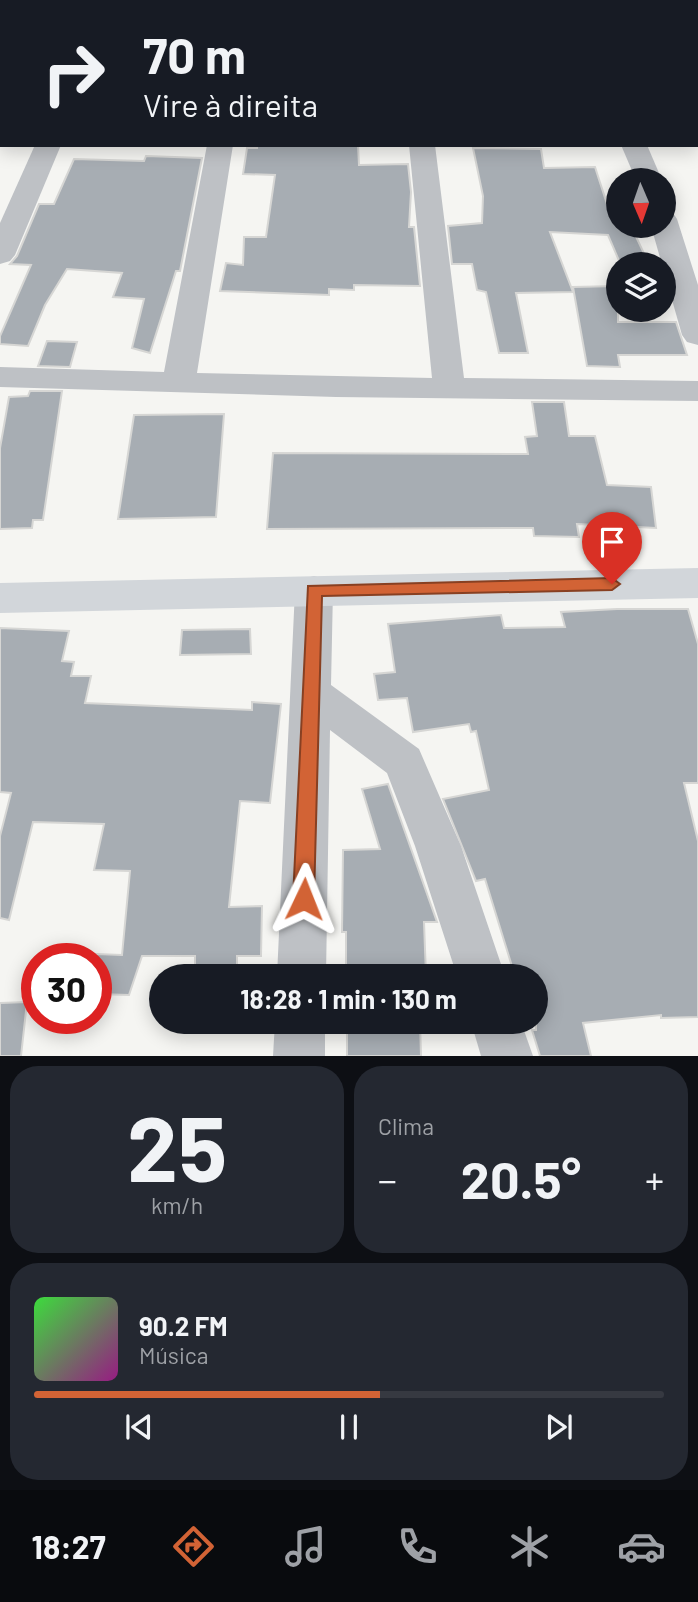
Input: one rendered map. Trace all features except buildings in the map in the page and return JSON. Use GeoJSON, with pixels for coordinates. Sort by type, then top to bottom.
{"type":"FeatureCollection","features":[{"type":"Feature","properties":{"kind":"main road"},"geometry":{"type":"LineString","coordinates":[[0,598],[314,590],[696,589]]}},
{"type":"Feature","properties":{"kind":"street"},"geometry":{"type":"LineString","coordinates":[[0,255],[47,147]]}},
{"type":"Feature","properties":{"kind":"street"},"geometry":{"type":"LineString","coordinates":[[179,381],[220,147]]}},
{"type":"Feature","properties":{"kind":"street"},"geometry":{"type":"LineString","coordinates":[[422,147],[449,387]]}},
{"type":"Feature","properties":{"kind":"street"},"geometry":{"type":"LineString","coordinates":[[635,147],[644,168]]}},
{"type":"Feature","properties":{"kind":"street"},"geometry":{"type":"LineString","coordinates":[[669,238],[698,335]]}},
{"type":"Feature","properties":{"kind":"street"},"geometry":{"type":"LineString","coordinates":[[0,377],[336,387],[698,391]]}},
{"type":"Feature","properties":{"kind":"street"},"geometry":{"type":"LineString","coordinates":[[301,964],[314,590]]}},
{"type":"Feature","properties":{"kind":"street"},"geometry":{"type":"LineString","coordinates":[[310,692],[404,762],[438,846],[477,964]]}},
{"type":"Feature","properties":{"kind":"street"},"geometry":{"type":"LineString","coordinates":[[299,1056],[300,1034]]}},
{"type":"Feature","properties":{"kind":"street"},"geometry":{"type":"LineString","coordinates":[[500,1034],[507,1056]]}},
{"type":"Feature","properties":{"kind":"route"},"geometry":{"type":"LineString","coordinates":[[304,899],[314,590],[612,584]]}}]}
